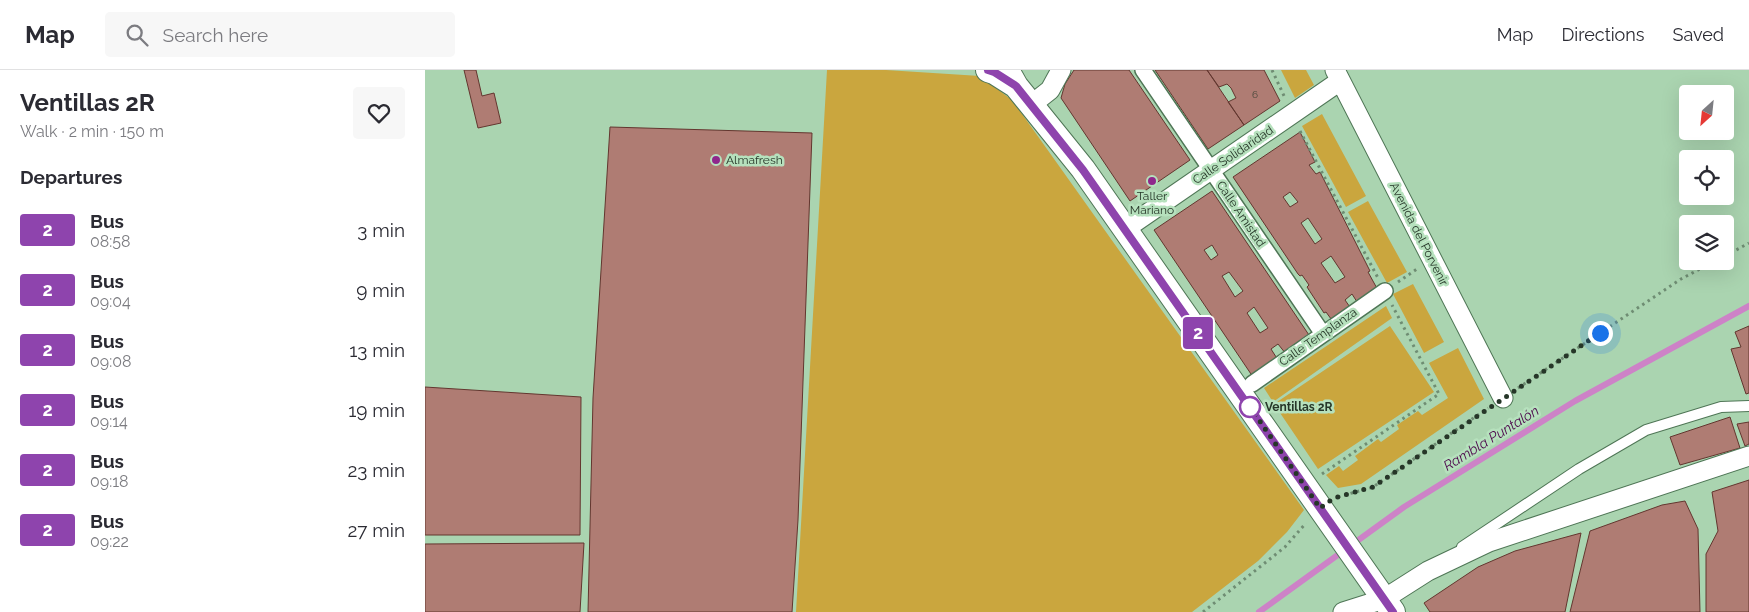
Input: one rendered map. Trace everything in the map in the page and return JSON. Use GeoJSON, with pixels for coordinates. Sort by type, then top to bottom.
{"type":"FeatureCollection","features":[{"type":"Feature","properties":{"kind":"street"},"geometry":{"type":"LineString","coordinates":[[988,70],[1012,78],[1083,170],[1384,599]]}},
{"type":"Feature","properties":{"kind":"street"},"geometry":{"type":"LineString","coordinates":[[1031,105],[1051,90],[1061,70]]}},
{"type":"Feature","properties":{"kind":"street","name":"Calle Amistad"},"geometry":{"type":"LineString","coordinates":[[1143,70],[1323,334]]}},
{"type":"Feature","properties":{"kind":"street","name":"Calle Solidaridad"},"geometry":{"type":"LineString","coordinates":[[1125,229],[1211,170],[1337,76]]}},
{"type":"Feature","properties":{"kind":"street","name":"Avenida del Porvenir"},"geometry":{"type":"LineString","coordinates":[[1337,76],[1503,398]]}},
{"type":"Feature","properties":{"kind":"street","name":"Calle Templanza"},"geometry":{"type":"LineString","coordinates":[[1252,384],[1385,291]]}},
{"type":"Feature","properties":{"kind":"street"},"geometry":{"type":"LineString","coordinates":[[1343,612],[1384,599],[1428,571],[1489,542],[1749,456]]}},
{"type":"Feature","properties":{"kind":"lane"},"geometry":{"type":"LineString","coordinates":[[1428,571],[1571,474],[1646,430],[1721,407],[1749,406]]}},
{"type":"Feature","properties":{"kind":"path"},"geometry":{"type":"LineString","coordinates":[[1734,251],[1749,243]]}},
{"type":"Feature","properties":{"kind":"path"},"geometry":{"type":"LineString","coordinates":[[1385,291],[1432,259]]}},
{"type":"Feature","properties":{"kind":"path"},"geometry":{"type":"LineString","coordinates":[[1203,612],[1285,547],[1334,498],[1373,487],[1681,279],[1698,270]]}},
{"type":"Feature","properties":{"kind":"shaded area"},"geometry":{"type":"Polygon","coordinates":[[[827,70],[886,70],[980,76],[1012,100],[1304,510],[1287,532],[1258,561],[1192,612],[796,612],[827,70]]]}},
{"type":"Feature","properties":{"kind":"shaded area"},"geometry":{"type":"Polygon","coordinates":[[[1281,70],[1306,70],[1314,85],[1295,98],[1281,70]]]}},
{"type":"Feature","properties":{"kind":"shaded area"},"geometry":{"type":"Polygon","coordinates":[[[1322,114],[1366,196],[1346,207],[1302,126],[1322,114]]]}},
{"type":"Feature","properties":{"kind":"shaded area"},"geometry":{"type":"Polygon","coordinates":[[[1368,201],[1407,272],[1387,283],[1348,212],[1368,201]]]}},
{"type":"Feature","properties":{"kind":"shaded area"},"geometry":{"type":"Polygon","coordinates":[[[1413,284],[1444,342],[1424,353],[1393,294],[1413,284]]]}},
{"type":"Feature","properties":{"kind":"shaded area"},"geometry":{"type":"Polygon","coordinates":[[[1386,306],[1392,318],[1273,402],[1264,388],[1386,306]]]}},
{"type":"Feature","properties":{"kind":"shaded area"},"geometry":{"type":"Polygon","coordinates":[[[1390,326],[1434,392],[1318,469],[1274,404],[1390,326]]]}},
{"type":"Feature","properties":{"kind":"shaded area"},"geometry":{"type":"Polygon","coordinates":[[[1458,348],[1484,399],[1361,484],[1338,488],[1326,475],[1339,466],[1343,471],[1358,460],[1355,456],[1378,439],[1381,442],[1399,429],[1397,425],[1418,411],[1422,415],[1448,398],[1429,363],[1458,348]]]}},
{"type":"Feature","properties":{"kind":"building"},"geometry":{"type":"Polygon","coordinates":[[[464,70],[476,70],[482,96],[494,93],[501,123],[478,128],[464,70]]]}},
{"type":"Feature","properties":{"kind":"building"},"geometry":{"type":"Polygon","coordinates":[[[1074,70],[1129,70],[1190,160],[1130,201],[1061,98],[1065,84],[1074,70]]]}},
{"type":"Feature","properties":{"kind":"building"},"geometry":{"type":"Polygon","coordinates":[[[1155,70],[1207,70],[1244,125],[1208,149],[1155,70]]]}},
{"type":"Feature","properties":{"kind":"building"},"geometry":{"type":"Polygon","coordinates":[[[1207,70],[1264,70],[1280,101],[1244,125],[1228,102],[1236,98],[1231,88],[1227,84],[1219,87],[1207,70]]]}},
{"type":"Feature","properties":{"kind":"building"},"geometry":{"type":"Polygon","coordinates":[[[610,127],[812,133],[798,520],[792,612],[588,612],[593,398],[610,127]]]}},
{"type":"Feature","properties":{"kind":"building"},"geometry":{"type":"Polygon","coordinates":[[[1300,132],[1315,162],[1309,165],[1316,174],[1320,172],[1379,292],[1359,305],[1352,294],[1345,300],[1352,310],[1334,323],[1326,312],[1324,313],[1307,287],[1309,285],[1302,275],[1298,274],[1233,177],[1300,132]],[[1290,192],[1283,197],[1290,207],[1298,202],[1290,192]],[[1308,218],[1301,223],[1315,244],[1322,239],[1308,218]],[[1331,256],[1321,263],[1335,283],[1345,277],[1331,256]]]}},
{"type":"Feature","properties":{"kind":"building"},"geometry":{"type":"Polygon","coordinates":[[[1212,191],[1311,338],[1286,354],[1278,344],[1271,349],[1278,360],[1253,377],[1154,230],[1212,191]],[[1212,245],[1204,250],[1211,260],[1218,255],[1212,245]],[[1229,272],[1222,276],[1235,297],[1243,291],[1229,272]],[[1254,307],[1247,313],[1260,333],[1268,328],[1254,307]]]}},
{"type":"Feature","properties":{"kind":"building"},"geometry":{"type":"Polygon","coordinates":[[[1749,326],[1749,393],[1746,394],[1731,349],[1741,347],[1735,332],[1749,326]]]}},
{"type":"Feature","properties":{"kind":"building"},"geometry":{"type":"Polygon","coordinates":[[[425,387],[581,397],[580,535],[425,535],[425,387]]]}},
{"type":"Feature","properties":{"kind":"building"},"geometry":{"type":"Polygon","coordinates":[[[1730,417],[1740,448],[1680,465],[1670,437],[1730,417]]]}},
{"type":"Feature","properties":{"kind":"building"},"geometry":{"type":"Polygon","coordinates":[[[1749,422],[1749,444],[1745,446],[1737,424],[1749,422]]]}},
{"type":"Feature","properties":{"kind":"building"},"geometry":{"type":"Polygon","coordinates":[[[1749,480],[1749,612],[1706,612],[1706,554],[1718,531],[1712,492],[1749,480]]]}},
{"type":"Feature","properties":{"kind":"building"},"geometry":{"type":"Polygon","coordinates":[[[1685,501],[1698,529],[1700,612],[1570,612],[1590,531],[1662,505],[1685,501]]]}},
{"type":"Feature","properties":{"kind":"building"},"geometry":{"type":"Polygon","coordinates":[[[1581,533],[1565,612],[1430,612],[1424,603],[1478,567],[1515,551],[1581,533]]]}},
{"type":"Feature","properties":{"kind":"building"},"geometry":{"type":"Polygon","coordinates":[[[584,543],[580,612],[425,612],[425,544],[584,543]]]}},
{"type":"Feature","properties":{"kind":"waterway","name":"Rambla Puntalón"},"geometry":{"type":"LineString","coordinates":[[1259,612],[1404,507],[1575,401],[1749,306]]}},
{"type":"Feature","properties":{"kind":"bus line","name":"2"},"geometry":{"type":"LineString","coordinates":[[988,70],[1016,86],[1083,170],[1393,612]]}},
{"type":"Feature","properties":{"kind":"place","name":"Almafresh"},"geometry":{"type":"Point","coordinates":[716,160]}},
{"type":"Feature","properties":{"kind":"place","name":"Taller Mariano"},"geometry":{"type":"Point","coordinates":[1152,181]}},
{"type":"Feature","properties":{"kind":"place","name":"Ventillas 2R"},"geometry":{"type":"Point","coordinates":[1250,407]}},
{"type":"Feature","properties":{"kind":"route"},"geometry":{"type":"LineString","coordinates":[[1250,407],[1320,508],[1334,498],[1373,487],[1600,333]]}}]}
